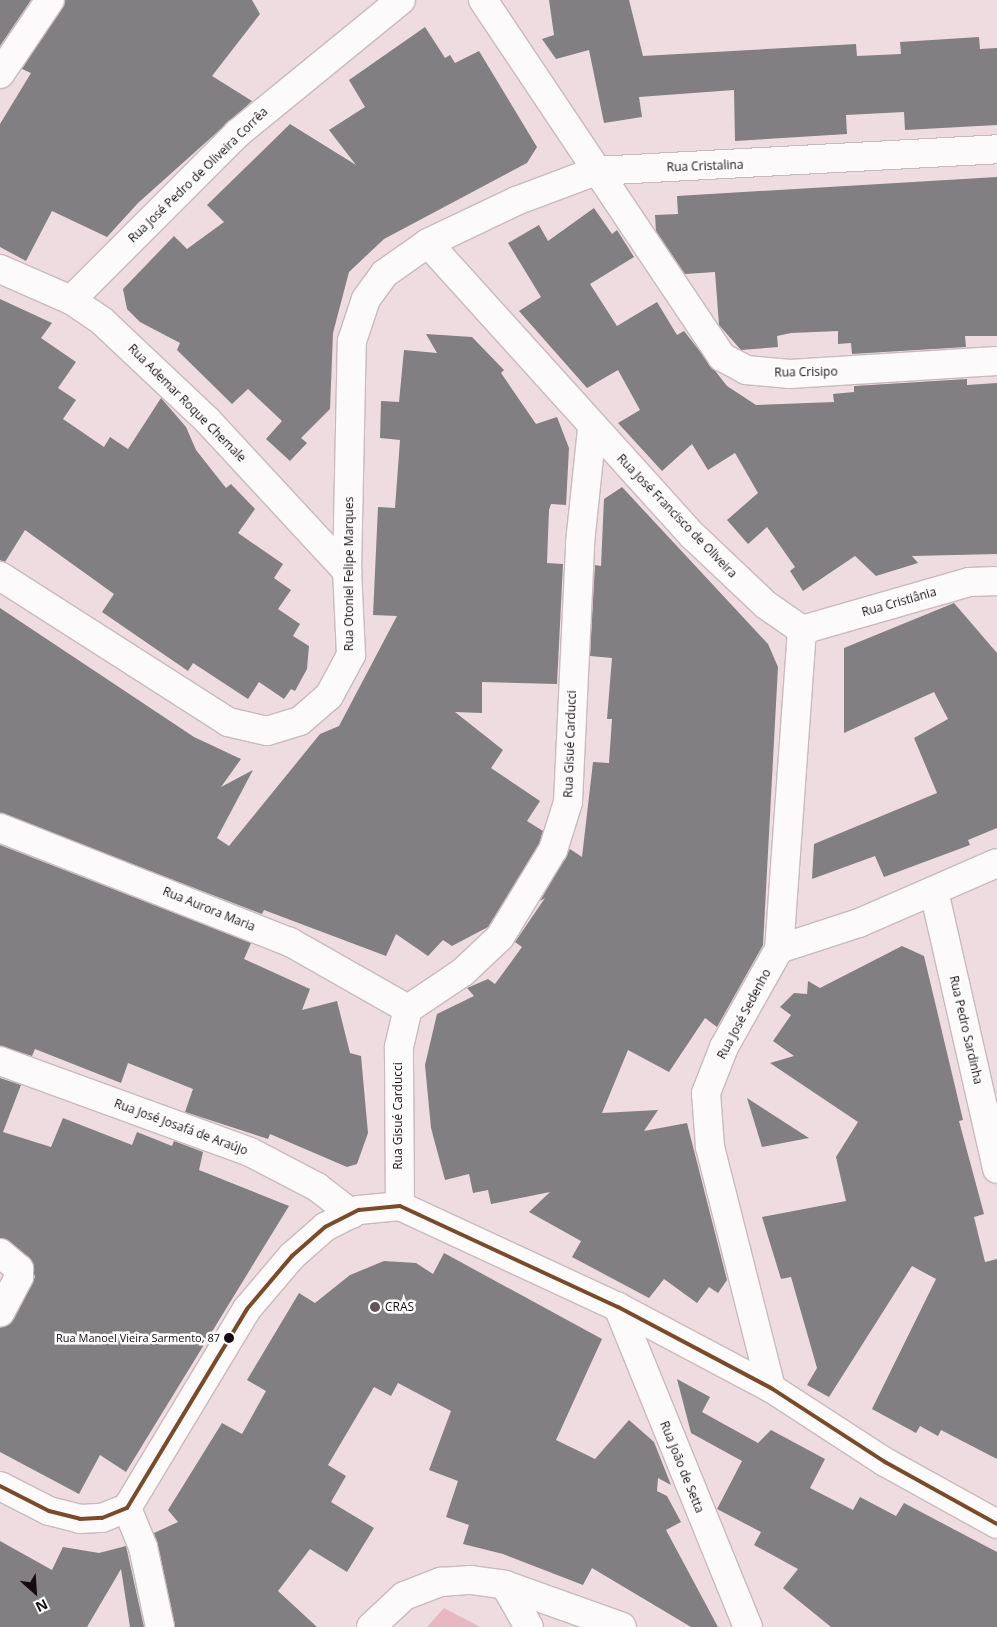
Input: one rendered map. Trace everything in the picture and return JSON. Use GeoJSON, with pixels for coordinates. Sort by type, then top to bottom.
{"type":"FeatureCollection","features":[{"type":"Feature","properties":{"kind":"street"},"geometry":{"type":"LineString","coordinates":[[0,74],[50,0]]}},
{"type":"Feature","properties":{"kind":"street","name":"Rua José Pedro de Oliveira Corrêa"},"geometry":{"type":"LineString","coordinates":[[71,300],[238,133],[401,0]]}},
{"type":"Feature","properties":{"kind":"street","name":"Rua Crisipo"},"geometry":{"type":"LineString","coordinates":[[483,0],[701,332],[722,357],[746,370],[790,374],[997,362]]}},
{"type":"Feature","properties":{"kind":"street","name":"Rua Cristalina"},"geometry":{"type":"LineString","coordinates":[[428,243],[516,201],[596,171],[997,149]]}},
{"type":"Feature","properties":{"kind":"street","name":"Rua José Francisco de Oliveira"},"geometry":{"type":"LineString","coordinates":[[428,243],[592,429],[692,535],[766,606],[802,630]]}},
{"type":"Feature","properties":{"kind":"street","name":"Rua Otoniel Felipe Marques"},"geometry":{"type":"LineString","coordinates":[[0,576],[228,722],[267,731],[300,721],[329,696],[351,654],[347,571],[352,341],[366,299],[384,274],[428,243]]}},
{"type":"Feature","properties":{"kind":"street","name":"Rua Ademar Roque Chemale"},"geometry":{"type":"LineString","coordinates":[[0,269],[71,300],[102,321],[208,421],[347,571]]}},
{"type":"Feature","properties":{"kind":"street","name":"Rua Gisué Carducci"},"geometry":{"type":"LineString","coordinates":[[400,1206],[398,1047],[408,1009],[463,972],[500,937],[553,850],[568,802],[580,543],[592,429]]}},
{"type":"Feature","properties":{"kind":"street","name":"Rua Cristiânia"},"geometry":{"type":"LineString","coordinates":[[802,630],[969,582],[997,581]]}},
{"type":"Feature","properties":{"kind":"street"},"geometry":{"type":"LineString","coordinates":[[802,630],[780,949],[860,923],[997,863]]}},
{"type":"Feature","properties":{"kind":"street","name":"Rua Aurora Maria"},"geometry":{"type":"LineString","coordinates":[[0,828],[290,942],[408,1009]]}},
{"type":"Feature","properties":{"kind":"street","name":"Rua Pedro Sardinha"},"geometry":{"type":"LineString","coordinates":[[934,891],[997,1169]]}},
{"type":"Feature","properties":{"kind":"street","name":"Rua José Sedenho"},"geometry":{"type":"LineString","coordinates":[[771,1388],[710,1147],[706,1093],[724,1047],[780,949]]}},
{"type":"Feature","properties":{"kind":"street","name":"Rua José Josafá de Araújo"},"geometry":{"type":"LineString","coordinates":[[0,1061],[250,1152],[317,1187],[352,1214]]}},
{"type":"Feature","properties":{"kind":"street"},"geometry":{"type":"LineString","coordinates":[[0,1486],[49,1511],[80,1519],[102,1518],[127,1508],[247,1309],[298,1250],[325,1227],[352,1214],[400,1206],[618,1307],[771,1388],[915,1480],[997,1524]]}},
{"type":"Feature","properties":{"kind":"street"},"geometry":{"type":"LineString","coordinates":[[0,1253],[19,1269],[20,1277],[0,1312]]}},
{"type":"Feature","properties":{"kind":"street","name":"Rua João de Setta"},"geometry":{"type":"LineString","coordinates":[[618,1307],[748,1627]]}},
{"type":"Feature","properties":{"kind":"street"},"geometry":{"type":"LineString","coordinates":[[127,1508],[143,1547],[160,1627]]}},
{"type":"Feature","properties":{"kind":"street"},"geometry":{"type":"LineString","coordinates":[[371,1627],[404,1596],[441,1582],[505,1585],[622,1627]]}},
{"type":"Feature","properties":{"kind":"street"},"geometry":{"type":"LineString","coordinates":[[505,1585],[529,1627]]}},
{"type":"Feature","properties":{"kind":"shaded area"},"geometry":{"type":"Polygon","coordinates":[[[444,1608],[480,1627],[427,1627],[444,1608]]]}},
{"type":"Feature","properties":{"kind":"building"},"geometry":{"type":"Polygon","coordinates":[[[0,0],[31,0],[0,46],[0,0]]]}},
{"type":"Feature","properties":{"kind":"building"},"geometry":{"type":"Polygon","coordinates":[[[65,0],[252,0],[260,14],[212,76],[252,101],[138,203],[107,237],[52,211],[26,261],[0,247],[0,124],[31,73],[22,69],[65,0]]]}},
{"type":"Feature","properties":{"kind":"building"},"geometry":{"type":"Polygon","coordinates":[[[549,0],[629,0],[643,56],[856,44],[857,56],[901,54],[900,42],[979,37],[980,49],[997,48],[997,125],[905,130],[904,112],[846,115],[847,134],[735,141],[734,90],[639,97],[642,117],[604,123],[589,50],[556,59],[542,39],[554,35],[549,0]]]}},
{"type":"Feature","properties":{"kind":"building"},"geometry":{"type":"Polygon","coordinates":[[[425,27],[445,58],[450,55],[455,63],[479,51],[537,147],[527,163],[384,239],[349,272],[333,333],[330,409],[301,438],[307,443],[290,461],[266,439],[282,421],[248,389],[232,404],[177,350],[180,343],[140,322],[127,309],[123,289],[174,236],[187,249],[224,222],[207,205],[290,124],[356,165],[329,130],[365,107],[349,80],[425,27]]]}},
{"type":"Feature","properties":{"kind":"building"},"geometry":{"type":"Polygon","coordinates":[[[997,177],[997,336],[965,336],[966,347],[852,354],[851,343],[838,344],[838,331],[791,333],[777,336],[778,347],[741,350],[719,325],[715,272],[685,274],[656,231],[655,215],[678,214],[677,196],[997,177]]]}},
{"type":"Feature","properties":{"kind":"building"},"geometry":{"type":"Polygon","coordinates":[[[594,208],[612,234],[617,230],[634,257],[590,284],[617,326],[657,302],[677,335],[684,331],[727,386],[756,405],[834,402],[833,394],[854,392],[854,386],[967,379],[967,385],[997,383],[997,554],[912,556],[918,563],[876,576],[855,556],[803,591],[790,571],[795,567],[767,527],[748,544],[727,520],[758,493],[735,453],[708,470],[692,444],[662,471],[618,423],[640,410],[618,370],[587,388],[519,311],[541,297],[508,243],[539,225],[548,241],[594,208]]]}},
{"type":"Feature","properties":{"kind":"building"},"geometry":{"type":"Polygon","coordinates":[[[0,299],[52,323],[41,338],[76,362],[58,388],[76,400],[63,419],[104,447],[110,437],[128,449],[161,398],[186,427],[196,450],[226,488],[231,484],[255,509],[238,533],[283,564],[274,578],[291,590],[278,609],[300,624],[293,636],[309,646],[307,669],[295,691],[291,689],[284,699],[259,682],[248,699],[193,663],[188,671],[102,612],[114,594],[25,530],[5,562],[0,560],[0,299]]]}},
{"type":"Feature","properties":{"kind":"building"},"geometry":{"type":"Polygon","coordinates":[[[426,334],[472,337],[504,370],[501,373],[536,424],[557,417],[569,448],[566,505],[551,504],[549,510],[547,563],[563,564],[557,684],[482,682],[482,713],[455,712],[503,750],[491,768],[540,801],[527,821],[543,831],[539,844],[488,927],[452,946],[443,940],[428,956],[396,934],[386,956],[264,910],[262,914],[0,813],[0,608],[194,737],[241,759],[221,787],[253,770],[217,838],[229,846],[320,734],[339,726],[397,616],[373,615],[378,507],[395,508],[400,440],[380,438],[381,401],[399,402],[404,350],[437,353],[426,334]]]}},
{"type":"Feature","properties":{"kind":"building"},"geometry":{"type":"Polygon","coordinates":[[[622,487],[768,644],[778,667],[763,945],[717,1027],[705,1018],[669,1072],[628,1050],[602,1113],[658,1110],[644,1131],[687,1123],[727,1280],[718,1293],[709,1287],[697,1303],[664,1279],[649,1298],[572,1257],[581,1241],[529,1212],[550,1192],[491,1204],[488,1190],[473,1193],[469,1174],[445,1180],[431,1128],[425,1065],[437,1014],[474,996],[467,988],[488,979],[495,984],[522,947],[515,942],[545,898],[540,901],[570,849],[582,857],[593,762],[609,763],[612,719],[607,719],[612,658],[590,656],[595,565],[601,566],[604,499],[622,487]]]}},
{"type":"Feature","properties":{"kind":"building"},"geometry":{"type":"Polygon","coordinates":[[[954,603],[997,653],[997,828],[968,840],[970,845],[884,877],[875,856],[812,879],[814,844],[937,793],[914,738],[948,719],[934,692],[844,733],[844,648],[954,603]]]}},
{"type":"Feature","properties":{"kind":"building"},"geometry":{"type":"Polygon","coordinates":[[[0,845],[251,943],[244,959],[310,989],[302,1010],[337,1001],[350,1053],[361,1056],[368,1133],[357,1164],[347,1167],[270,1134],[268,1139],[185,1112],[193,1089],[128,1063],[121,1083],[35,1049],[32,1056],[0,1046],[0,845]]]}},
{"type":"Feature","properties":{"kind":"building"},"geometry":{"type":"Polygon","coordinates":[[[902,946],[924,956],[963,1120],[959,1121],[984,1214],[974,1217],[985,1262],[997,1259],[997,1459],[941,1430],[938,1436],[920,1426],[916,1433],[872,1409],[936,1279],[912,1266],[829,1397],[807,1385],[817,1368],[791,1277],[781,1279],[762,1217],[846,1201],[836,1157],[858,1122],[770,1063],[794,1056],[773,1041],[791,1015],[780,1007],[794,993],[807,994],[808,981],[820,988],[902,946]]]}},
{"type":"Feature","properties":{"kind":"building"},"geometry":{"type":"Polygon","coordinates":[[[0,1078],[21,1085],[3,1132],[51,1147],[63,1118],[132,1145],[137,1132],[172,1146],[174,1141],[203,1152],[199,1170],[289,1206],[126,1472],[100,1455],[79,1494],[0,1452],[0,1328],[14,1319],[35,1277],[29,1257],[0,1238],[0,1078]]]}},
{"type":"Feature","properties":{"kind":"building"},"geometry":{"type":"Polygon","coordinates":[[[747,1098],[809,1138],[762,1147],[747,1098]]]}},
{"type":"Feature","properties":{"kind":"building"},"geometry":{"type":"Polygon","coordinates":[[[444,1253],[602,1339],[556,1440],[595,1459],[629,1420],[654,1442],[671,1485],[658,1478],[657,1491],[667,1496],[681,1522],[666,1530],[718,1627],[691,1627],[592,1568],[583,1585],[503,1554],[463,1544],[469,1525],[446,1517],[458,1481],[429,1470],[451,1411],[398,1383],[391,1396],[374,1387],[328,1465],[346,1476],[331,1502],[374,1528],[347,1572],[310,1549],[278,1591],[317,1627],[175,1627],[154,1533],[178,1522],[168,1510],[222,1423],[242,1434],[266,1391],[247,1380],[299,1293],[315,1303],[350,1275],[384,1261],[416,1263],[433,1274],[444,1253]]]}},
{"type":"Feature","properties":{"kind":"building"},"geometry":{"type":"Polygon","coordinates":[[[677,1379],[710,1397],[702,1412],[758,1443],[771,1430],[825,1459],[810,1488],[853,1510],[860,1497],[896,1516],[904,1503],[997,1552],[997,1627],[831,1627],[783,1588],[798,1569],[754,1545],[761,1532],[717,1509],[742,1461],[691,1433],[677,1379]]]}},
{"type":"Feature","properties":{"kind":"building"},"geometry":{"type":"Polygon","coordinates":[[[0,1541],[52,1570],[63,1547],[99,1553],[126,1546],[144,1627],[130,1627],[121,1569],[87,1627],[0,1627],[0,1541]]]}},
{"type":"Feature","properties":{"kind":"transit line"},"geometry":{"type":"LineString","coordinates":[[0,1486],[49,1511],[80,1519],[102,1518],[127,1508],[247,1309],[292,1256],[325,1227],[359,1210],[400,1206],[618,1307],[771,1388],[885,1462],[997,1524]]}},
{"type":"Feature","properties":{"kind":"place","name":"CRAS"},"geometry":{"type":"Point","coordinates":[375,1307]}},
{"type":"Feature","properties":{"kind":"place","name":"Rua Manoel Vieira Sarmento, 87"},"geometry":{"type":"Point","coordinates":[229,1338]}}]}
